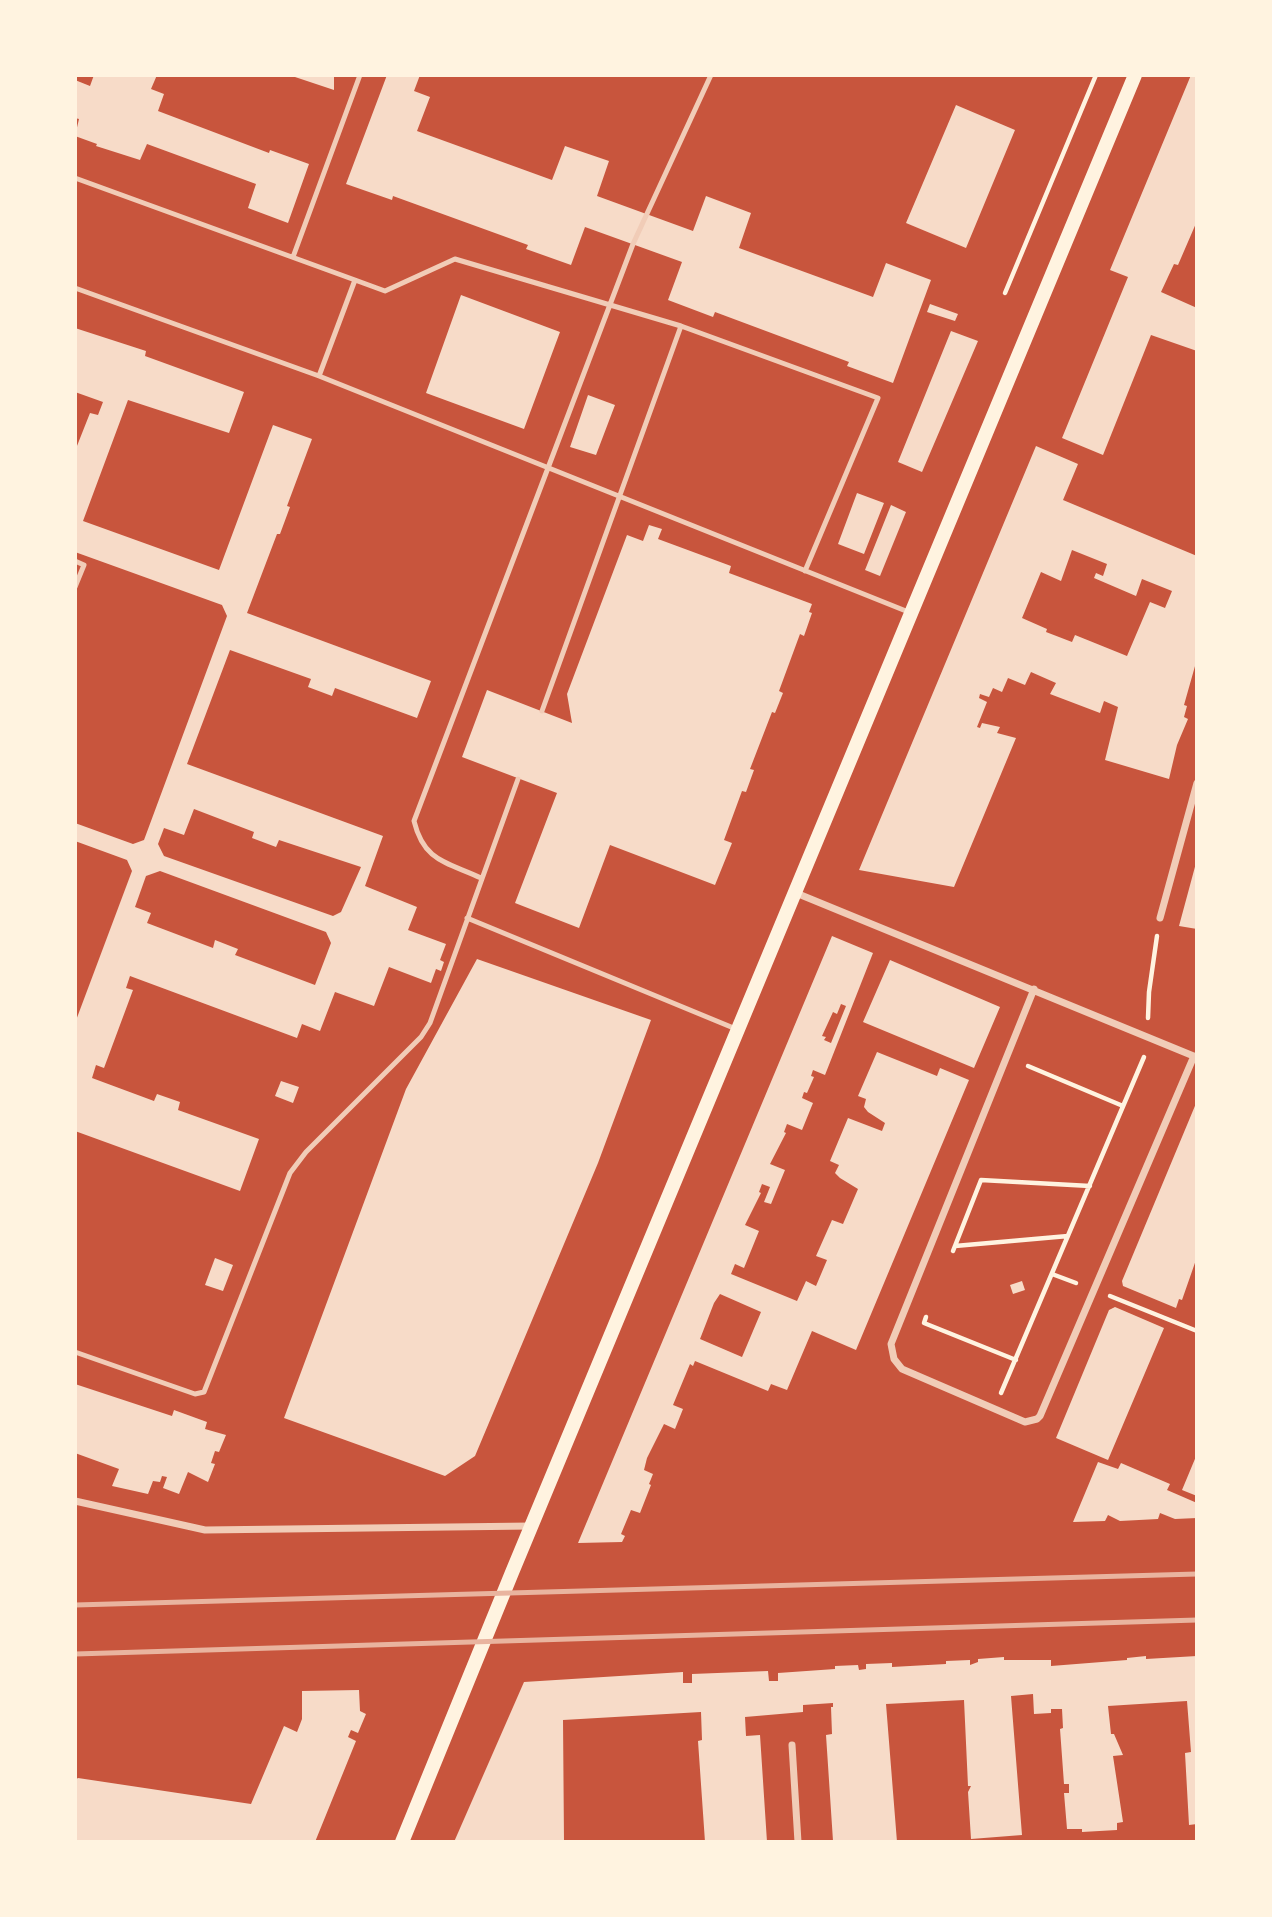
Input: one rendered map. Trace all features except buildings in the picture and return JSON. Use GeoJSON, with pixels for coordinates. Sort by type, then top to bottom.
{"type":"FeatureCollection","features":[{"type":"Feature","properties":{"kind":"main road"},"geometry":{"type":"LineString","coordinates":[[402,1842],[1135,75]]}},
{"type":"Feature","properties":{"kind":"street"},"geometry":{"type":"LineString","coordinates":[[1160,918],[1197,783]]}},
{"type":"Feature","properties":{"kind":"street"},"geometry":{"type":"LineString","coordinates":[[796,893],[1034,989],[1196,1056],[1040,1416],[1026,1422],[902,1369],[894,1359],[891,1344],[1034,989]]}},
{"type":"Feature","properties":{"kind":"street"},"geometry":{"type":"LineString","coordinates":[[75,1501],[205,1530],[531,1526]]}},
{"type":"Feature","properties":{"kind":"street"},"geometry":{"type":"LineString","coordinates":[[792,1745],[798,1842]]}},
{"type":"Feature","properties":{"kind":"lane"},"geometry":{"type":"LineString","coordinates":[[293,257],[360,75]]}},
{"type":"Feature","properties":{"kind":"lane"},"geometry":{"type":"LineString","coordinates":[[481,878],[430,855],[419,839],[414,821],[610,304],[652,199],[711,75]]}},
{"type":"Feature","properties":{"kind":"lane"},"geometry":{"type":"LineString","coordinates":[[75,178],[385,291],[454,259],[681,326],[878,398],[806,571]]}},
{"type":"Feature","properties":{"kind":"lane"},"geometry":{"type":"LineString","coordinates":[[319,376],[355,280]]}},
{"type":"Feature","properties":{"kind":"lane"},"geometry":{"type":"LineString","coordinates":[[75,288],[319,376],[912,613]]}},
{"type":"Feature","properties":{"kind":"lane"},"geometry":{"type":"LineString","coordinates":[[542,711],[681,326]]}},
{"type":"Feature","properties":{"kind":"lane"},"geometry":{"type":"LineString","coordinates":[[75,561],[84,565],[75,587]]}},
{"type":"Feature","properties":{"kind":"lane"},"geometry":{"type":"LineString","coordinates":[[75,1352],[195,1394],[204,1392],[290,1173],[306,1152],[421,1037],[430,1023],[518,779]]}},
{"type":"Feature","properties":{"kind":"lane"},"geometry":{"type":"LineString","coordinates":[[467,918],[738,1030]]}},
{"type":"Feature","properties":{"kind":"path"},"geometry":{"type":"LineString","coordinates":[[1005,293],[1096,75]]}},
{"type":"Feature","properties":{"kind":"path"},"geometry":{"type":"LineString","coordinates":[[1146,1026],[1158,932]]}},
{"type":"Feature","properties":{"kind":"path"},"geometry":{"type":"LineString","coordinates":[[993,1409],[1144,1056],[1134,1052]]}},
{"type":"Feature","properties":{"kind":"path"},"geometry":{"type":"LineString","coordinates":[[1028,1066],[1123,1106]]}},
{"type":"Feature","properties":{"kind":"path"},"geometry":{"type":"LineString","coordinates":[[981,1180],[1090,1186]]}},
{"type":"Feature","properties":{"kind":"path"},"geometry":{"type":"LineString","coordinates":[[955,1246],[1068,1236]]}},
{"type":"Feature","properties":{"kind":"path"},"geometry":{"type":"LineString","coordinates":[[1095,1290],[1197,1331]]}},
{"type":"Feature","properties":{"kind":"path"},"geometry":{"type":"LineString","coordinates":[[923,1322],[1016,1360]]}},
{"type":"Feature","properties":{"kind":"railway"},"geometry":{"type":"LineString","coordinates":[[75,1605],[1197,1574]]}},
{"type":"Feature","properties":{"kind":"railway"},"geometry":{"type":"LineString","coordinates":[[75,1654],[1197,1620]]}}]}
